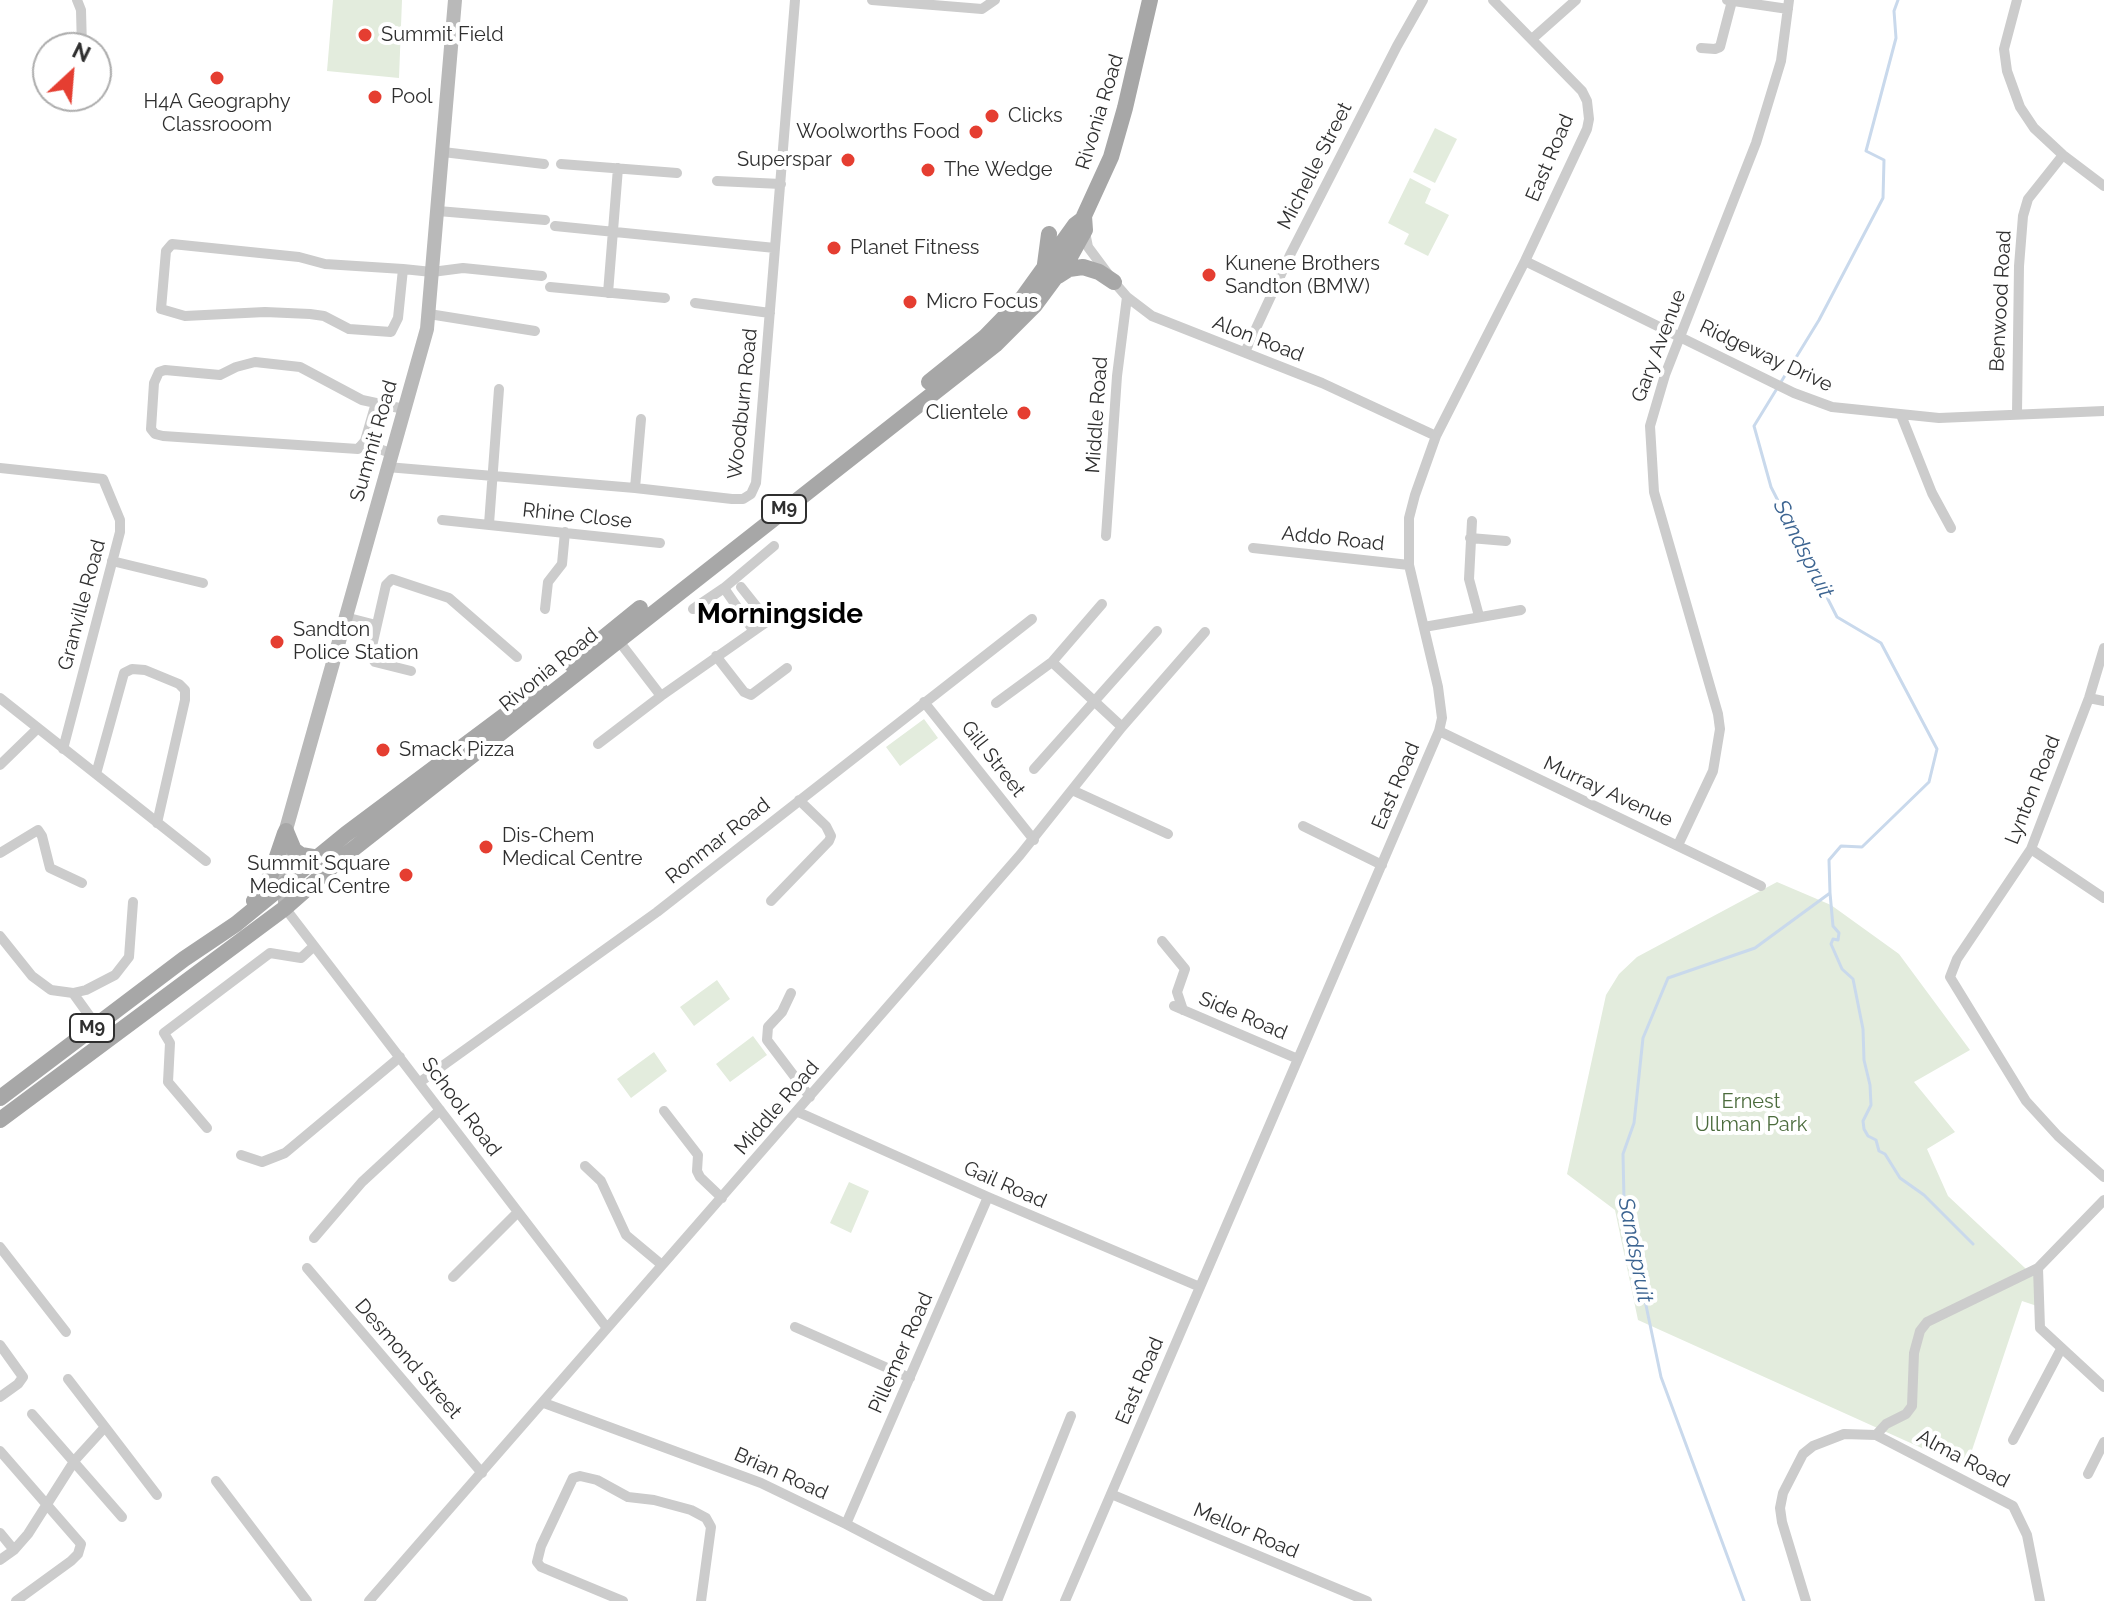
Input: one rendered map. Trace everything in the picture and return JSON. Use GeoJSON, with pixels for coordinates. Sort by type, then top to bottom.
{"type":"FeatureCollection","features":[{"type":"Feature","properties":{"kind":"main road","name":"Summit Road"},"geometry":{"type":"LineString","coordinates":[[285,908],[285,832],[429,314],[455,0]]}},
{"type":"Feature","properties":{"kind":"main road","name":"Rivonia Road"},"geometry":{"type":"LineString","coordinates":[[0,1120],[285,908],[343,857],[473,756],[614,636],[985,337],[1048,276],[1079,234],[1111,157],[1131,86],[1148,5]]}},
{"type":"Feature","properties":{"kind":"main road"},"geometry":{"type":"LineString","coordinates":[[1049,234],[1048,276],[1083,267],[1099,272],[1114,282]]}},
{"type":"Feature","properties":{"kind":"main road","name":"Rivonia Road"},"geometry":{"type":"LineString","coordinates":[[0,1098],[184,959],[236,924],[346,834],[614,636]]}},
{"type":"Feature","properties":{"kind":"main road"},"geometry":{"type":"LineString","coordinates":[[451,756],[463,753],[473,756]]}},
{"type":"Feature","properties":{"kind":"main road"},"geometry":{"type":"LineString","coordinates":[[285,832],[294,850],[301,855],[319,858]]}},
{"type":"Feature","properties":{"kind":"main road"},"geometry":{"type":"LineString","coordinates":[[236,924],[267,884],[285,832]]}},
{"type":"Feature","properties":{"kind":"street"},"geometry":{"type":"LineString","coordinates":[[77,0],[81,10],[82,32]]}},
{"type":"Feature","properties":{"kind":"street","name":"Woodburn Road"},"geometry":{"type":"LineString","coordinates":[[364,444],[389,460],[493,475],[732,499],[743,499],[751,494],[756,483],[795,0]]}},
{"type":"Feature","properties":{"kind":"street"},"geometry":{"type":"LineString","coordinates":[[872,0],[982,9],[995,0]]}},
{"type":"Feature","properties":{"kind":"street","name":"Michelle Street"},"geometry":{"type":"LineString","coordinates":[[1245,352],[1290,255],[1423,0]]}},
{"type":"Feature","properties":{"kind":"street","name":"East Road"},"geometry":{"type":"LineString","coordinates":[[1065,1601],[1439,731],[1442,718],[1438,687],[1409,565],[1409,518],[1436,436],[1525,261],[1589,119],[1587,101],[1582,91],[1493,0]]}},
{"type":"Feature","properties":{"kind":"street"},"geometry":{"type":"LineString","coordinates":[[1532,39],[1576,0]]}},
{"type":"Feature","properties":{"kind":"street"},"geometry":{"type":"LineString","coordinates":[[2017,0],[2006,40],[2007,71],[2026,118],[2063,155],[2104,186]]}},
{"type":"Feature","properties":{"kind":"street"},"geometry":{"type":"LineString","coordinates":[[1701,48],[1720,47],[1728,1],[1789,4]]}},
{"type":"Feature","properties":{"kind":"street","name":"Gary Avenue"},"geometry":{"type":"LineString","coordinates":[[1678,845],[1709,781],[1720,738],[1718,714],[1654,492],[1650,426],[1665,375],[1756,143],[1781,61],[1789,4]]}},
{"type":"Feature","properties":{"kind":"street"},"geometry":{"type":"LineString","coordinates":[[443,152],[544,164]]}},
{"type":"Feature","properties":{"kind":"street","name":"Benwood Road"},"geometry":{"type":"LineString","coordinates":[[2017,413],[2019,266],[2023,216],[2028,199],[2063,155]]}},
{"type":"Feature","properties":{"kind":"street"},"geometry":{"type":"LineString","coordinates":[[561,164],[677,173]]}},
{"type":"Feature","properties":{"kind":"street"},"geometry":{"type":"LineString","coordinates":[[608,293],[618,168]]}},
{"type":"Feature","properties":{"kind":"street"},"geometry":{"type":"LineString","coordinates":[[717,181],[781,184]]}},
{"type":"Feature","properties":{"kind":"street"},"geometry":{"type":"LineString","coordinates":[[438,211],[775,248]]}},
{"type":"Feature","properties":{"kind":"street","name":"Alon Road"},"geometry":{"type":"LineString","coordinates":[[1079,234],[1127,297],[1161,321],[1245,352],[1436,436]]}},
{"type":"Feature","properties":{"kind":"street"},"geometry":{"type":"LineString","coordinates":[[403,269],[398,318],[391,332],[349,329],[324,316],[310,314],[265,312],[185,316],[161,309],[166,251],[172,244],[299,257],[325,264],[403,269],[432,272],[463,268],[542,276]]}},
{"type":"Feature","properties":{"kind":"street","name":"Ridgeway Drive"},"geometry":{"type":"LineString","coordinates":[[1525,261],[1794,393],[1832,407],[1901,415],[1972,417],[2104,411]]}},
{"type":"Feature","properties":{"kind":"street"},"geometry":{"type":"LineString","coordinates":[[550,287],[665,298]]}},
{"type":"Feature","properties":{"kind":"street","name":"Middle Road"},"geometry":{"type":"LineString","coordinates":[[1106,536],[1117,376],[1127,297]]}},
{"type":"Feature","properties":{"kind":"street"},"geometry":{"type":"LineString","coordinates":[[695,303],[770,313]]}},
{"type":"Feature","properties":{"kind":"street"},"geometry":{"type":"LineString","coordinates":[[429,314],[535,331]]}},
{"type":"Feature","properties":{"kind":"street"},"geometry":{"type":"LineString","coordinates":[[376,403],[364,444],[352,449],[157,436],[151,425],[155,379],[161,370],[220,375],[255,362],[293,365],[317,374],[362,400],[376,403],[404,409]]}},
{"type":"Feature","properties":{"kind":"street"},"geometry":{"type":"LineString","coordinates":[[489,524],[499,389]]}},
{"type":"Feature","properties":{"kind":"street"},"geometry":{"type":"LineString","coordinates":[[1901,415],[1932,493],[1951,528]]}},
{"type":"Feature","properties":{"kind":"street"},"geometry":{"type":"LineString","coordinates":[[635,488],[641,419]]}},
{"type":"Feature","properties":{"kind":"street","name":"Granville Road"},"geometry":{"type":"LineString","coordinates":[[0,468],[105,480],[121,525],[63,749]]}},
{"type":"Feature","properties":{"kind":"street","name":"Rhine Close"},"geometry":{"type":"LineString","coordinates":[[442,520],[660,543]]}},
{"type":"Feature","properties":{"kind":"street"},"geometry":{"type":"LineString","coordinates":[[1472,521],[1469,579],[1479,616]]}},
{"type":"Feature","properties":{"kind":"street"},"geometry":{"type":"LineString","coordinates":[[545,609],[549,579],[562,564],[565,532]]}},
{"type":"Feature","properties":{"kind":"street"},"geometry":{"type":"LineString","coordinates":[[1470,538],[1506,541]]}},
{"type":"Feature","properties":{"kind":"street"},"geometry":{"type":"LineString","coordinates":[[693,609],[724,588],[774,546]]}},
{"type":"Feature","properties":{"kind":"street","name":"Addo Road"},"geometry":{"type":"LineString","coordinates":[[1253,548],[1409,565]]}},
{"type":"Feature","properties":{"kind":"street"},"geometry":{"type":"LineString","coordinates":[[112,561],[203,583]]}},
{"type":"Feature","properties":{"kind":"street"},"geometry":{"type":"LineString","coordinates":[[411,671],[371,659],[387,582],[395,579],[449,598],[517,657]]}},
{"type":"Feature","properties":{"kind":"street"},"geometry":{"type":"LineString","coordinates":[[741,587],[768,621]]}},
{"type":"Feature","properties":{"kind":"street"},"geometry":{"type":"LineString","coordinates":[[724,588],[753,630]]}},
{"type":"Feature","properties":{"kind":"street"},"geometry":{"type":"LineString","coordinates":[[996,703],[1052,662],[1102,604]]}},
{"type":"Feature","properties":{"kind":"street"},"geometry":{"type":"LineString","coordinates":[[1424,627],[1521,610]]}},
{"type":"Feature","properties":{"kind":"street"},"geometry":{"type":"LineString","coordinates":[[598,744],[753,630],[782,613],[793,612]]}},
{"type":"Feature","properties":{"kind":"street"},"geometry":{"type":"LineString","coordinates":[[345,617],[376,625]]}},
{"type":"Feature","properties":{"kind":"street","name":"Ronmar Road"},"geometry":{"type":"LineString","coordinates":[[420,1082],[657,912],[1032,619]]}},
{"type":"Feature","properties":{"kind":"street"},"geometry":{"type":"LineString","coordinates":[[1034,769],[1157,631]]}},
{"type":"Feature","properties":{"kind":"street","name":"Middle Road"},"geometry":{"type":"LineString","coordinates":[[369,1601],[1034,840],[1122,727],[1205,632]]}},
{"type":"Feature","properties":{"kind":"street"},"geometry":{"type":"LineString","coordinates":[[614,636],[661,696]]}},
{"type":"Feature","properties":{"kind":"street","name":"Lynton Road"},"geometry":{"type":"LineString","coordinates":[[2104,648],[2089,698],[2031,849],[1957,959],[1950,977],[2026,1101],[2058,1136],[2104,1177]]}},
{"type":"Feature","properties":{"kind":"street"},"geometry":{"type":"LineString","coordinates":[[716,656],[744,692],[751,695],[787,668]]}},
{"type":"Feature","properties":{"kind":"street"},"geometry":{"type":"LineString","coordinates":[[1052,662],[1122,727]]}},
{"type":"Feature","properties":{"kind":"street"},"geometry":{"type":"LineString","coordinates":[[96,774],[124,673],[132,669],[145,670],[179,684],[185,690],[185,700],[157,823]]}},
{"type":"Feature","properties":{"kind":"street"},"geometry":{"type":"LineString","coordinates":[[0,698],[206,861]]}},
{"type":"Feature","properties":{"kind":"street"},"geometry":{"type":"LineString","coordinates":[[2089,698],[2104,701]]}},
{"type":"Feature","properties":{"kind":"street","name":"Gill Street"},"geometry":{"type":"LineString","coordinates":[[924,702],[1034,840]]}},
{"type":"Feature","properties":{"kind":"street"},"geometry":{"type":"LineString","coordinates":[[0,765],[37,729]]}},
{"type":"Feature","properties":{"kind":"street","name":"Murray Avenue"},"geometry":{"type":"LineString","coordinates":[[1439,731],[1761,886]]}},
{"type":"Feature","properties":{"kind":"street"},"geometry":{"type":"LineString","coordinates":[[1072,790],[1168,834]]}},
{"type":"Feature","properties":{"kind":"street"},"geometry":{"type":"LineString","coordinates":[[771,901],[831,836],[826,826],[799,800]]}},
{"type":"Feature","properties":{"kind":"street"},"geometry":{"type":"LineString","coordinates":[[1303,826],[1382,865]]}},
{"type":"Feature","properties":{"kind":"street"},"geometry":{"type":"LineString","coordinates":[[0,853],[38,830],[50,868],[82,883]]}},
{"type":"Feature","properties":{"kind":"street"},"geometry":{"type":"LineString","coordinates":[[2031,849],[2104,898]]}},
{"type":"Feature","properties":{"kind":"street"},"geometry":{"type":"LineString","coordinates":[[0,936],[41,984],[51,990],[73,993],[102,983],[122,968],[129,957],[133,902]]}},
{"type":"Feature","properties":{"kind":"street","name":"School Road"},"geometry":{"type":"LineString","coordinates":[[285,908],[607,1328]]}},
{"type":"Feature","properties":{"kind":"street","name":"Side Road"},"geometry":{"type":"LineString","coordinates":[[1162,941],[1185,969],[1177,992],[1179,1008],[1298,1059]]}},
{"type":"Feature","properties":{"kind":"street"},"geometry":{"type":"LineString","coordinates":[[207,1128],[168,1082],[170,1043],[164,1033],[270,953],[301,958],[314,946]]}},
{"type":"Feature","properties":{"kind":"street"},"geometry":{"type":"LineString","coordinates":[[73,993],[96,1025]]}},
{"type":"Feature","properties":{"kind":"street"},"geometry":{"type":"LineString","coordinates":[[791,993],[782,1012],[768,1027],[767,1040],[810,1097]]}},
{"type":"Feature","properties":{"kind":"street"},"geometry":{"type":"LineString","coordinates":[[241,1155],[262,1162],[285,1153],[400,1057]]}},
{"type":"Feature","properties":{"kind":"street"},"geometry":{"type":"LineString","coordinates":[[314,1238],[362,1182],[440,1110]]}},
{"type":"Feature","properties":{"kind":"street"},"geometry":{"type":"LineString","coordinates":[[664,1111],[698,1155],[697,1171],[700,1177],[722,1198]]}},
{"type":"Feature","properties":{"kind":"street","name":"Gail Road"},"geometry":{"type":"LineString","coordinates":[[798,1112],[1200,1287]]}},
{"type":"Feature","properties":{"kind":"street"},"geometry":{"type":"LineString","coordinates":[[585,1166],[601,1181],[626,1235],[662,1265]]}},
{"type":"Feature","properties":{"kind":"street","name":"Pillemer Road"},"geometry":{"type":"LineString","coordinates":[[846,1524],[988,1197]]}},
{"type":"Feature","properties":{"kind":"street"},"geometry":{"type":"LineString","coordinates":[[1806,1601],[1780,1508],[1783,1493],[1803,1454],[1813,1446],[1844,1434],[1876,1435],[1886,1424],[1906,1414],[1912,1406],[1914,1353],[1920,1331],[1927,1322],[2038,1268],[2104,1200]]}},
{"type":"Feature","properties":{"kind":"street"},"geometry":{"type":"LineString","coordinates":[[453,1277],[518,1212]]}},
{"type":"Feature","properties":{"kind":"street"},"geometry":{"type":"LineString","coordinates":[[0,1247],[66,1332]]}},
{"type":"Feature","properties":{"kind":"street","name":"Desmond Street"},"geometry":{"type":"LineString","coordinates":[[307,1268],[482,1473]]}},
{"type":"Feature","properties":{"kind":"street"},"geometry":{"type":"LineString","coordinates":[[2038,1268],[2040,1328],[2104,1387]]}},
{"type":"Feature","properties":{"kind":"street"},"geometry":{"type":"LineString","coordinates":[[795,1327],[910,1378]]}},
{"type":"Feature","properties":{"kind":"street"},"geometry":{"type":"LineString","coordinates":[[0,1345],[23,1377],[0,1397]]}},
{"type":"Feature","properties":{"kind":"street"},"geometry":{"type":"LineString","coordinates":[[2013,1440],[2061,1349]]}},
{"type":"Feature","properties":{"kind":"street"},"geometry":{"type":"LineString","coordinates":[[68,1379],[157,1495]]}},
{"type":"Feature","properties":{"kind":"street","name":"Brian Road"},"geometry":{"type":"LineString","coordinates":[[544,1403],[718,1465],[846,1524],[996,1601]]}},
{"type":"Feature","properties":{"kind":"street"},"geometry":{"type":"LineString","coordinates":[[32,1414],[122,1517]]}},
{"type":"Feature","properties":{"kind":"street"},"geometry":{"type":"LineString","coordinates":[[996,1601],[1071,1416]]}},
{"type":"Feature","properties":{"kind":"street"},"geometry":{"type":"LineString","coordinates":[[0,1560],[14,1550],[34,1525],[75,1460],[105,1427]]}},
{"type":"Feature","properties":{"kind":"street","name":"Alma Road"},"geometry":{"type":"LineString","coordinates":[[1876,1435],[2013,1506],[2027,1535],[2040,1601]]}},
{"type":"Feature","properties":{"kind":"street"},"geometry":{"type":"LineString","coordinates":[[2088,1474],[2104,1442]]}},
{"type":"Feature","properties":{"kind":"street"},"geometry":{"type":"LineString","coordinates":[[0,1451],[78,1540],[81,1549],[71,1561],[16,1601]]}},
{"type":"Feature","properties":{"kind":"street"},"geometry":{"type":"LineString","coordinates":[[623,1601],[541,1567],[537,1562],[541,1546],[573,1478],[580,1476],[597,1480],[628,1497],[665,1503],[706,1518],[711,1527],[704,1600]]}},
{"type":"Feature","properties":{"kind":"street"},"geometry":{"type":"LineString","coordinates":[[216,1481],[307,1601]]}},
{"type":"Feature","properties":{"kind":"street","name":"Mellor Road"},"geometry":{"type":"LineString","coordinates":[[1111,1494],[1367,1601]]}},
{"type":"Feature","properties":{"kind":"street"},"geometry":{"type":"LineString","coordinates":[[0,1533],[14,1550]]}},
{"type":"Feature","properties":{"kind":"green space","name":"Summit Field"},"geometry":{"type":"Polygon","coordinates":[[[333,0],[402,0],[399,78],[327,71],[333,0]]]}},
{"type":"Feature","properties":{"kind":"green space"},"geometry":{"type":"Polygon","coordinates":[[[1435,128],[1457,139],[1435,183],[1413,172],[1435,128]]]}},
{"type":"Feature","properties":{"kind":"green space"},"geometry":{"type":"Polygon","coordinates":[[[1410,178],[1431,189],[1425,203],[1449,215],[1428,256],[1404,244],[1409,234],[1388,223],[1410,178]]]}},
{"type":"Feature","properties":{"kind":"green space"},"geometry":{"type":"Polygon","coordinates":[[[924,719],[938,738],[900,766],[886,747],[924,719]]]}},
{"type":"Feature","properties":{"kind":"green space","name":"Ernest Ullman Park"},"geometry":{"type":"Polygon","coordinates":[[[1777,882],[1831,905],[1899,954],[1970,1050],[1914,1082],[1955,1132],[1927,1149],[1948,1196],[2040,1282],[2040,1307],[2022,1301],[1966,1468],[1638,1320],[1615,1210],[1567,1174],[1606,995],[1619,974],[1637,957],[1777,882]]]}},
{"type":"Feature","properties":{"kind":"green space"},"geometry":{"type":"Polygon","coordinates":[[[717,980],[730,999],[694,1026],[680,1007],[717,980]]]}},
{"type":"Feature","properties":{"kind":"green space"},"geometry":{"type":"Polygon","coordinates":[[[753,1036],[767,1055],[730,1082],[716,1064],[753,1036]]]}},
{"type":"Feature","properties":{"kind":"green space"},"geometry":{"type":"Polygon","coordinates":[[[654,1052],[667,1071],[631,1098],[617,1079],[654,1052]]]}},
{"type":"Feature","properties":{"kind":"green space"},"geometry":{"type":"Polygon","coordinates":[[[849,1182],[869,1191],[851,1233],[830,1223],[849,1182]]]}},
{"type":"Feature","properties":{"kind":"waterway","name":"Sandspruit"},"geometry":{"type":"LineString","coordinates":[[1744,1601],[1661,1377],[1624,1200],[1623,1154],[1634,1123],[1643,1038],[1668,978],[1755,948],[1830,893],[1829,860],[1841,846],[1862,847],[1929,782],[1937,749],[1881,643],[1837,617],[1771,487],[1754,426],[1819,320],[1883,198],[1884,160],[1866,151],[1896,38],[1894,11],[1898,0]]}},
{"type":"Feature","properties":{"kind":"waterway"},"geometry":{"type":"LineString","coordinates":[[1830,893],[1833,926],[1839,933],[1838,940],[1833,939],[1831,944],[1842,969],[1853,979],[1863,1029],[1871,1105],[1863,1121],[1864,1129],[1868,1136],[1876,1140],[1879,1151],[1885,1154],[1900,1178],[1924,1195],[1973,1244]]}},
{"type":"Feature","properties":{"kind":"place","name":"Summit Field"},"geometry":{"type":"Point","coordinates":[365,35]}},
{"type":"Feature","properties":{"kind":"place","name":"H4A Geography Classrooom"},"geometry":{"type":"Point","coordinates":[217,78]}},
{"type":"Feature","properties":{"kind":"place","name":"Pool"},"geometry":{"type":"Point","coordinates":[375,97]}},
{"type":"Feature","properties":{"kind":"place","name":"Clicks"},"geometry":{"type":"Point","coordinates":[992,116]}},
{"type":"Feature","properties":{"kind":"place","name":"Woolworths Food"},"geometry":{"type":"Point","coordinates":[976,132]}},
{"type":"Feature","properties":{"kind":"place","name":"Superspar"},"geometry":{"type":"Point","coordinates":[848,160]}},
{"type":"Feature","properties":{"kind":"place","name":"The Wedge"},"geometry":{"type":"Point","coordinates":[928,170]}},
{"type":"Feature","properties":{"kind":"place","name":"Planet Fitness"},"geometry":{"type":"Point","coordinates":[834,248]}},
{"type":"Feature","properties":{"kind":"place","name":"Kunene Brothers Sandton (BMW)"},"geometry":{"type":"Point","coordinates":[1209,275]}},
{"type":"Feature","properties":{"kind":"place","name":"Micro Focus"},"geometry":{"type":"Point","coordinates":[910,302]}},
{"type":"Feature","properties":{"kind":"place","name":"Clientele"},"geometry":{"type":"Point","coordinates":[1024,413]}},
{"type":"Feature","properties":{"kind":"place","name":"Sandton Police Station"},"geometry":{"type":"Point","coordinates":[277,642]}},
{"type":"Feature","properties":{"kind":"place","name":"Smack Pizza"},"geometry":{"type":"Point","coordinates":[383,750]}},
{"type":"Feature","properties":{"kind":"place","name":"Dis-Chem Medical Centre"},"geometry":{"type":"Point","coordinates":[486,847]}},
{"type":"Feature","properties":{"kind":"place","name":"Summit Square Medical Centre"},"geometry":{"type":"Point","coordinates":[406,875]}},
{"type":"Feature","properties":{"kind":"district","name":"Morningside"},"geometry":{"type":"Point","coordinates":[780,615]}}]}
